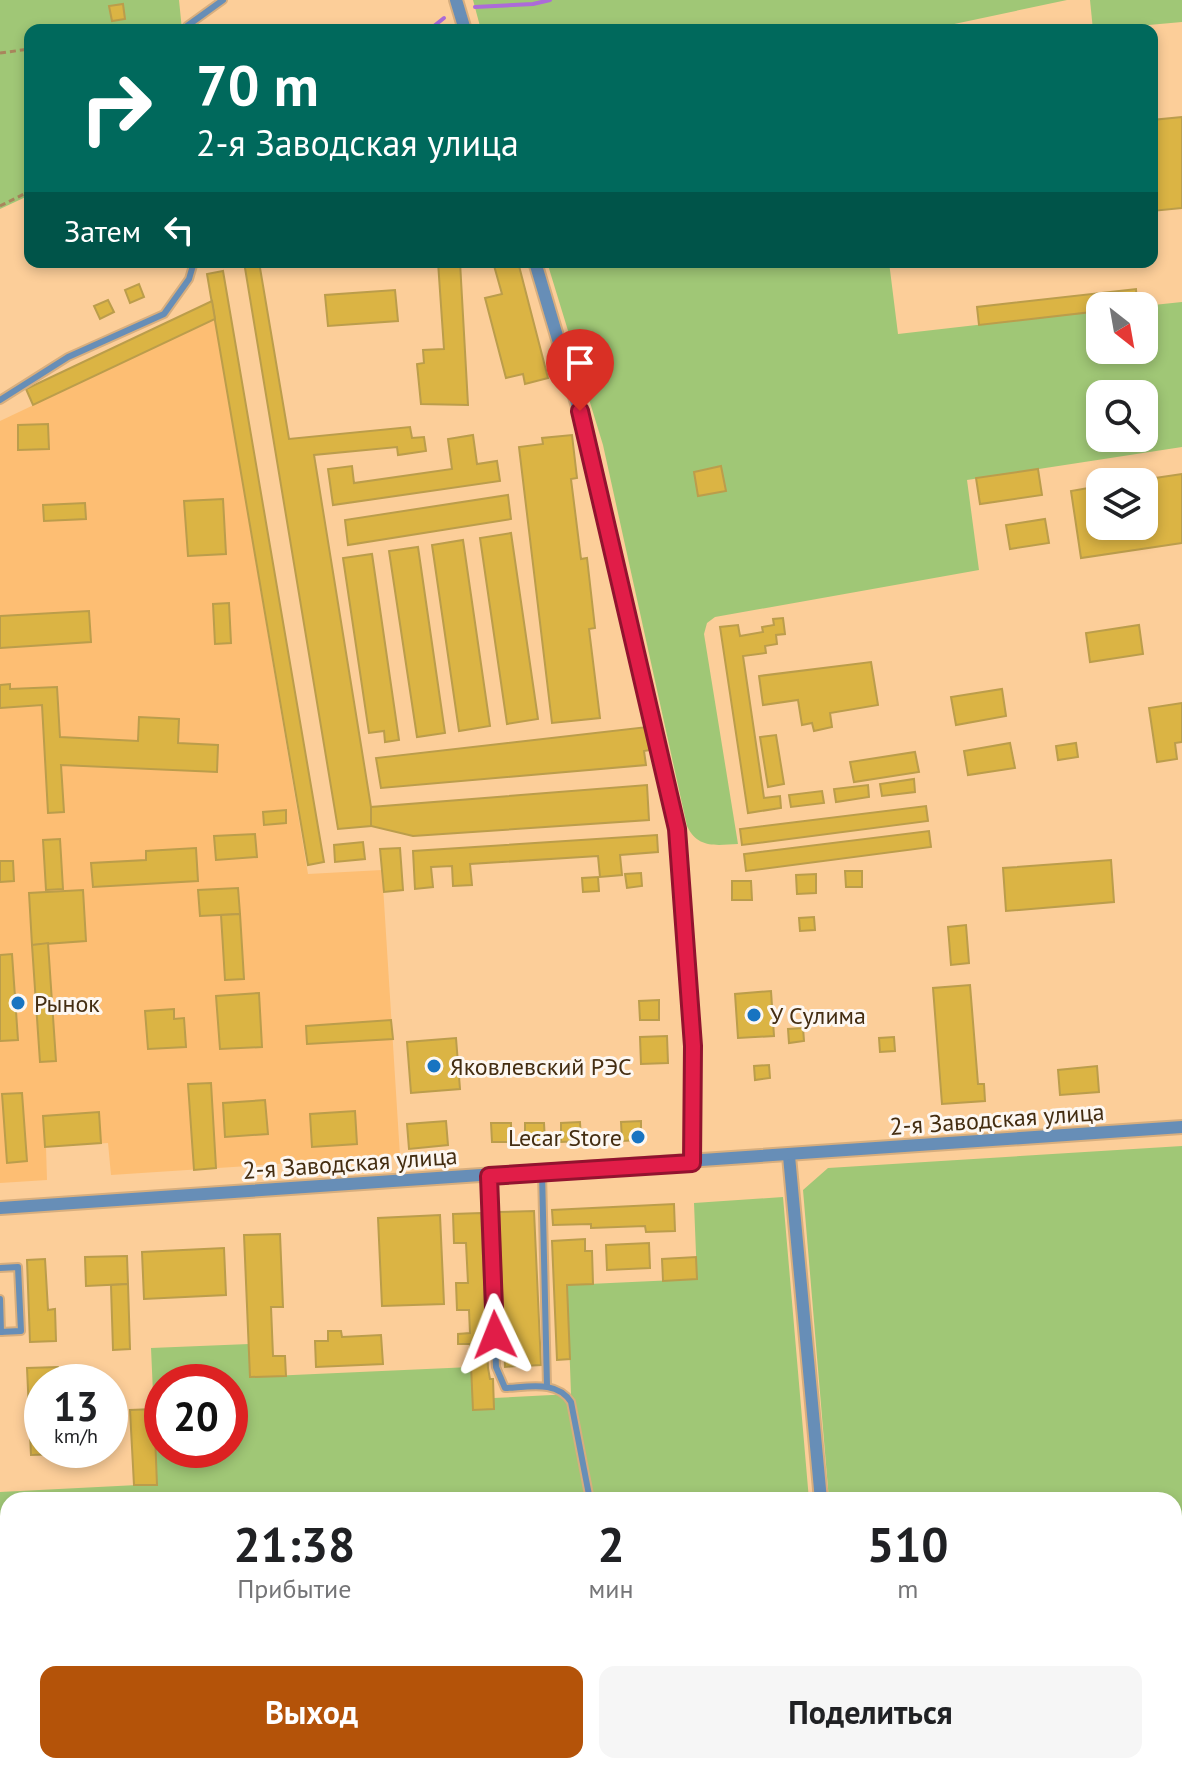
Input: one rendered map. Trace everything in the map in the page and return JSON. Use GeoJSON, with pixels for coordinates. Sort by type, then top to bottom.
{"type":"FeatureCollection","features":[{"type":"Feature","properties":{"kind":"street"},"geometry":{"type":"LineString","coordinates":[[456,0],[463,24]]}},
{"type":"Feature","properties":{"kind":"street"},"geometry":{"type":"LineString","coordinates":[[537,268],[590,447],[677,829],[693,1046],[692,1163]]}},
{"type":"Feature","properties":{"kind":"street","name":"2-я Заводская улица"},"geometry":{"type":"LineString","coordinates":[[0,1208],[692,1163],[1182,1127]]}},
{"type":"Feature","properties":{"kind":"street"},"geometry":{"type":"LineString","coordinates":[[789,1156],[820,1492]]}},
{"type":"Feature","properties":{"kind":"lane"},"geometry":{"type":"LineString","coordinates":[[192,24],[223,0]]}},
{"type":"Feature","properties":{"kind":"lane"},"geometry":{"type":"LineString","coordinates":[[0,400],[68,357],[164,314],[189,279],[192,268]]}},
{"type":"Feature","properties":{"kind":"lane"},"geometry":{"type":"LineString","coordinates":[[542,1172],[547,1386]]}},
{"type":"Feature","properties":{"kind":"lane"},"geometry":{"type":"LineString","coordinates":[[489,1176],[496,1367],[505,1388],[547,1386],[564,1391],[571,1402],[588,1492]]}},
{"type":"Feature","properties":{"kind":"lane"},"geometry":{"type":"LineString","coordinates":[[0,1268],[18,1267],[21,1331],[1,1332],[0,1299]]}},
{"type":"Feature","properties":{"kind":"path"},"geometry":{"type":"LineString","coordinates":[[0,53],[24,50]]}},
{"type":"Feature","properties":{"kind":"path"},"geometry":{"type":"LineString","coordinates":[[0,206],[24,194]]}},
{"type":"Feature","properties":{"kind":"shaded area"},"geometry":{"type":"Polygon","coordinates":[[[215,319],[308,874],[382,870],[400,1156],[111,1175],[108,1143],[46,1147],[47,1180],[0,1183],[0,421],[215,319]]]}},
{"type":"Feature","properties":{"kind":"green space"},"geometry":{"type":"Polygon","coordinates":[[[0,0],[179,0],[181,24],[24,24],[24,198],[0,209],[0,0]]]}},
{"type":"Feature","properties":{"kind":"green space"},"geometry":{"type":"Polygon","coordinates":[[[473,0],[1067,0],[954,24],[479,24],[473,0]]]}},
{"type":"Feature","properties":{"kind":"green space"},"geometry":{"type":"Polygon","coordinates":[[[1090,0],[1182,0],[1182,22],[1092,24],[1090,0]]]}},
{"type":"Feature","properties":{"kind":"green space"},"geometry":{"type":"Polygon","coordinates":[[[549,268],[890,268],[898,334],[1086,313],[1086,364],[1158,364],[1158,305],[1182,302],[1182,447],[1158,451],[1158,380],[1086,380],[1086,452],[1149,452],[967,480],[979,570],[715,617],[707,623],[704,634],[738,844],[708,844],[691,833],[603,445],[549,268]]]}},
{"type":"Feature","properties":{"kind":"green space"},"geometry":{"type":"Polygon","coordinates":[[[1182,1146],[1182,1492],[828,1492],[803,1190],[828,1168],[1182,1146]]]}},
{"type":"Feature","properties":{"kind":"green space"},"geometry":{"type":"Polygon","coordinates":[[[783,1197],[808,1492],[0,1492],[157,1484],[156,1468],[248,1468],[248,1364],[152,1364],[151,1348],[249,1344],[250,1377],[471,1367],[474,1410],[494,1409],[494,1398],[571,1394],[567,1285],[697,1279],[694,1203],[783,1197]]]}},
{"type":"Feature","properties":{"kind":"building"},"geometry":{"type":"Polygon","coordinates":[[[123,4],[125,19],[112,21],[109,6],[123,4]]]}},
{"type":"Feature","properties":{"kind":"building"},"geometry":{"type":"Polygon","coordinates":[[[1182,117],[1182,208],[1158,210],[1158,119],[1182,117]]]}},
{"type":"Feature","properties":{"kind":"building"},"geometry":{"type":"Polygon","coordinates":[[[245,268],[260,268],[289,439],[410,427],[412,438],[424,437],[426,451],[398,455],[397,447],[314,455],[371,807],[371,826],[338,829],[245,268]]]}},
{"type":"Feature","properties":{"kind":"building"},"geometry":{"type":"Polygon","coordinates":[[[438,268],[460,268],[468,405],[421,404],[417,364],[424,363],[423,350],[444,349],[438,268]]]}},
{"type":"Feature","properties":{"kind":"building"},"geometry":{"type":"Polygon","coordinates":[[[495,268],[520,268],[548,378],[525,384],[523,374],[506,378],[485,298],[502,294],[495,268]]]}},
{"type":"Feature","properties":{"kind":"building"},"geometry":{"type":"Polygon","coordinates":[[[223,271],[324,862],[308,865],[207,274],[223,271]]]}},
{"type":"Feature","properties":{"kind":"building"},"geometry":{"type":"Polygon","coordinates":[[[139,284],[144,297],[130,303],[125,290],[139,284]]]}},
{"type":"Feature","properties":{"kind":"building"},"geometry":{"type":"Polygon","coordinates":[[[1136,289],[1136,292],[1110,292],[1136,289]]]}},
{"type":"Feature","properties":{"kind":"building"},"geometry":{"type":"Polygon","coordinates":[[[395,290],[398,321],[328,326],[325,295],[395,290]]]}},
{"type":"Feature","properties":{"kind":"building"},"geometry":{"type":"Polygon","coordinates":[[[1086,295],[1086,313],[979,325],[977,307],[1086,295]]]}},
{"type":"Feature","properties":{"kind":"building"},"geometry":{"type":"Polygon","coordinates":[[[108,300],[114,312],[100,319],[94,306],[108,300]]]}},
{"type":"Feature","properties":{"kind":"building"},"geometry":{"type":"Polygon","coordinates":[[[212,301],[215,319],[33,405],[26,389],[212,301]]]}},
{"type":"Feature","properties":{"kind":"building"},"geometry":{"type":"Polygon","coordinates":[[[48,424],[49,449],[18,450],[18,425],[48,424]]]}},
{"type":"Feature","properties":{"kind":"building"},"geometry":{"type":"Polygon","coordinates":[[[473,435],[477,464],[497,461],[500,481],[333,505],[328,469],[352,466],[354,483],[452,469],[448,439],[473,435]]]}},
{"type":"Feature","properties":{"kind":"building"},"geometry":{"type":"Polygon","coordinates":[[[572,435],[577,478],[571,479],[581,559],[587,558],[595,628],[589,629],[600,718],[552,723],[519,447],[543,444],[542,438],[572,435]]]}},
{"type":"Feature","properties":{"kind":"building"},"geometry":{"type":"Polygon","coordinates":[[[721,466],[726,491],[698,496],[694,472],[721,466]]]}},
{"type":"Feature","properties":{"kind":"building"},"geometry":{"type":"Polygon","coordinates":[[[1038,469],[1042,495],[980,504],[976,478],[1038,469]]]}},
{"type":"Feature","properties":{"kind":"building"},"geometry":{"type":"Polygon","coordinates":[[[1182,474],[1182,543],[1081,558],[1071,491],[1086,488],[1086,540],[1158,540],[1158,478],[1182,474]]]}},
{"type":"Feature","properties":{"kind":"building"},"geometry":{"type":"Polygon","coordinates":[[[508,495],[511,519],[348,545],[345,520],[508,495]]]}},
{"type":"Feature","properties":{"kind":"building"},"geometry":{"type":"Polygon","coordinates":[[[223,499],[226,554],[188,556],[184,501],[223,499]]]}},
{"type":"Feature","properties":{"kind":"building"},"geometry":{"type":"Polygon","coordinates":[[[85,503],[86,519],[44,521],[43,505],[85,503]]]}},
{"type":"Feature","properties":{"kind":"building"},"geometry":{"type":"Polygon","coordinates":[[[1045,519],[1049,543],[1010,549],[1006,525],[1045,519]]]}},
{"type":"Feature","properties":{"kind":"building"},"geometry":{"type":"Polygon","coordinates":[[[511,533],[538,719],[507,724],[480,538],[511,533]]]}},
{"type":"Feature","properties":{"kind":"building"},"geometry":{"type":"Polygon","coordinates":[[[463,540],[490,726],[459,731],[432,545],[463,540]]]}},
{"type":"Feature","properties":{"kind":"building"},"geometry":{"type":"Polygon","coordinates":[[[418,547],[445,733],[417,737],[389,551],[418,547]]]}},
{"type":"Feature","properties":{"kind":"building"},"geometry":{"type":"Polygon","coordinates":[[[372,554],[399,740],[385,742],[384,731],[369,733],[343,558],[372,554]]]}},
{"type":"Feature","properties":{"kind":"building"},"geometry":{"type":"Polygon","coordinates":[[[229,603],[231,643],[215,644],[213,604],[229,603]]]}},
{"type":"Feature","properties":{"kind":"building"},"geometry":{"type":"Polygon","coordinates":[[[89,611],[91,642],[0,648],[0,616],[89,611]]]}},
{"type":"Feature","properties":{"kind":"building"},"geometry":{"type":"Polygon","coordinates":[[[783,618],[785,634],[776,635],[777,644],[765,646],[766,653],[743,656],[764,798],[780,796],[781,808],[748,813],[720,627],[738,625],[740,636],[763,632],[762,627],[774,625],[773,619],[783,618]]]}},
{"type":"Feature","properties":{"kind":"building"},"geometry":{"type":"Polygon","coordinates":[[[1139,625],[1143,654],[1090,662],[1086,633],[1139,625]]]}},
{"type":"Feature","properties":{"kind":"building"},"geometry":{"type":"Polygon","coordinates":[[[871,662],[878,705],[830,713],[832,727],[814,731],[812,723],[802,725],[798,700],[763,705],[759,676],[871,662]]]}},
{"type":"Feature","properties":{"kind":"building"},"geometry":{"type":"Polygon","coordinates":[[[10,684],[10,689],[57,687],[60,737],[138,741],[139,717],[179,719],[178,743],[218,745],[217,772],[61,765],[64,812],[48,813],[42,705],[0,708],[0,685],[10,684]]]}},
{"type":"Feature","properties":{"kind":"building"},"geometry":{"type":"Polygon","coordinates":[[[1002,689],[1006,716],[956,725],[951,697],[1002,689]]]}},
{"type":"Feature","properties":{"kind":"building"},"geometry":{"type":"Polygon","coordinates":[[[1182,703],[1182,742],[1175,743],[1177,759],[1157,762],[1149,708],[1182,703]]]}},
{"type":"Feature","properties":{"kind":"building"},"geometry":{"type":"Polygon","coordinates":[[[647,727],[650,750],[644,751],[646,765],[381,788],[376,758],[647,727]]]}},
{"type":"Feature","properties":{"kind":"building"},"geometry":{"type":"Polygon","coordinates":[[[776,735],[784,784],[768,787],[760,737],[776,735]]]}},
{"type":"Feature","properties":{"kind":"building"},"geometry":{"type":"Polygon","coordinates":[[[1010,743],[1015,768],[968,775],[964,751],[1010,743]]]}},
{"type":"Feature","properties":{"kind":"building"},"geometry":{"type":"Polygon","coordinates":[[[1076,743],[1078,757],[1058,760],[1056,746],[1076,743]]]}},
{"type":"Feature","properties":{"kind":"building"},"geometry":{"type":"Polygon","coordinates":[[[915,752],[919,772],[854,782],[850,762],[915,752]]]}},
{"type":"Feature","properties":{"kind":"building"},"geometry":{"type":"Polygon","coordinates":[[[914,779],[915,792],[882,796],[880,784],[914,779]]]}},
{"type":"Feature","properties":{"kind":"building"},"geometry":{"type":"Polygon","coordinates":[[[647,785],[649,820],[413,836],[371,826],[371,807],[647,785]]]}},
{"type":"Feature","properties":{"kind":"building"},"geometry":{"type":"Polygon","coordinates":[[[868,785],[869,797],[836,802],[834,789],[868,785]]]}},
{"type":"Feature","properties":{"kind":"building"},"geometry":{"type":"Polygon","coordinates":[[[822,791],[824,803],[791,807],[789,795],[822,791]]]}},
{"type":"Feature","properties":{"kind":"building"},"geometry":{"type":"Polygon","coordinates":[[[926,806],[928,821],[742,845],[740,829],[926,806]]]}},
{"type":"Feature","properties":{"kind":"building"},"geometry":{"type":"Polygon","coordinates":[[[286,810],[286,823],[264,825],[263,812],[286,810]]]}},
{"type":"Feature","properties":{"kind":"building"},"geometry":{"type":"Polygon","coordinates":[[[929,831],[931,847],[746,871],[744,854],[929,831]]]}},
{"type":"Feature","properties":{"kind":"building"},"geometry":{"type":"Polygon","coordinates":[[[255,834],[257,857],[216,860],[214,836],[255,834]]]}},
{"type":"Feature","properties":{"kind":"building"},"geometry":{"type":"Polygon","coordinates":[[[657,835],[658,852],[620,855],[622,875],[600,877],[598,856],[470,864],[472,885],[453,886],[452,866],[431,867],[433,887],[415,889],[413,851],[657,835]]]}},
{"type":"Feature","properties":{"kind":"building"},"geometry":{"type":"Polygon","coordinates":[[[60,839],[63,889],[46,890],[43,840],[60,839]]]}},
{"type":"Feature","properties":{"kind":"building"},"geometry":{"type":"Polygon","coordinates":[[[363,842],[365,859],[335,862],[334,845],[363,842]]]}},
{"type":"Feature","properties":{"kind":"building"},"geometry":{"type":"Polygon","coordinates":[[[196,848],[198,881],[93,887],[91,863],[146,860],[146,851],[196,848]]]}},
{"type":"Feature","properties":{"kind":"building"},"geometry":{"type":"Polygon","coordinates":[[[400,848],[403,890],[384,892],[380,849],[400,848]]]}},
{"type":"Feature","properties":{"kind":"building"},"geometry":{"type":"Polygon","coordinates":[[[1111,860],[1114,902],[1006,911],[1003,868],[1111,860]]]}},
{"type":"Feature","properties":{"kind":"building"},"geometry":{"type":"Polygon","coordinates":[[[0,861],[13,861],[14,881],[0,882],[0,861]]]}},
{"type":"Feature","properties":{"kind":"building"},"geometry":{"type":"Polygon","coordinates":[[[845,871],[862,871],[862,887],[846,887],[845,871]]]}},
{"type":"Feature","properties":{"kind":"building"},"geometry":{"type":"Polygon","coordinates":[[[641,873],[642,886],[627,888],[625,874],[641,873]]]}},
{"type":"Feature","properties":{"kind":"building"},"geometry":{"type":"Polygon","coordinates":[[[816,874],[816,893],[797,894],[796,875],[816,874]]]}},
{"type":"Feature","properties":{"kind":"building"},"geometry":{"type":"Polygon","coordinates":[[[598,877],[599,891],[583,892],[582,878],[598,877]]]}},
{"type":"Feature","properties":{"kind":"building"},"geometry":{"type":"Polygon","coordinates":[[[732,881],[751,881],[752,900],[732,900],[732,881]]]}},
{"type":"Feature","properties":{"kind":"building"},"geometry":{"type":"Polygon","coordinates":[[[238,888],[240,914],[200,916],[198,890],[238,888]]]}},
{"type":"Feature","properties":{"kind":"building"},"geometry":{"type":"Polygon","coordinates":[[[83,890],[86,941],[32,945],[29,893],[83,890]]]}},
{"type":"Feature","properties":{"kind":"building"},"geometry":{"type":"Polygon","coordinates":[[[240,914],[244,979],[225,980],[221,915],[240,914]]]}},
{"type":"Feature","properties":{"kind":"building"},"geometry":{"type":"Polygon","coordinates":[[[814,917],[815,930],[800,931],[799,918],[814,917]]]}},
{"type":"Feature","properties":{"kind":"building"},"geometry":{"type":"Polygon","coordinates":[[[966,925],[969,963],[951,965],[948,927],[966,925]]]}},
{"type":"Feature","properties":{"kind":"building"},"geometry":{"type":"Polygon","coordinates":[[[48,943],[56,1061],[40,1062],[32,945],[48,943]]]}},
{"type":"Feature","properties":{"kind":"building"},"geometry":{"type":"Polygon","coordinates":[[[12,954],[18,1040],[0,1041],[0,955],[12,954]]]}},
{"type":"Feature","properties":{"kind":"building"},"geometry":{"type":"Polygon","coordinates":[[[970,985],[978,1084],[984,1084],[985,1101],[942,1104],[933,988],[970,985]]]}},
{"type":"Feature","properties":{"kind":"building","name":"У Сулима"},"geometry":{"type":"Polygon","coordinates":[[[771,991],[774,1036],[738,1038],[735,994],[771,991]]]}},
{"type":"Feature","properties":{"kind":"building"},"geometry":{"type":"Polygon","coordinates":[[[259,993],[262,1047],[220,1049],[216,996],[259,993]]]}},
{"type":"Feature","properties":{"kind":"building"},"geometry":{"type":"Polygon","coordinates":[[[659,1000],[659,1020],[640,1020],[639,1001],[659,1000]]]}},
{"type":"Feature","properties":{"kind":"building"},"geometry":{"type":"Polygon","coordinates":[[[174,1009],[174,1019],[184,1018],[186,1047],[148,1049],[145,1011],[174,1009]]]}},
{"type":"Feature","properties":{"kind":"building"},"geometry":{"type":"Polygon","coordinates":[[[391,1020],[393,1039],[307,1044],[306,1026],[391,1020]]]}},
{"type":"Feature","properties":{"kind":"building"},"geometry":{"type":"Polygon","coordinates":[[[803,1028],[804,1041],[789,1043],[788,1029],[803,1028]]]}},
{"type":"Feature","properties":{"kind":"building"},"geometry":{"type":"Polygon","coordinates":[[[667,1036],[668,1063],[641,1064],[640,1037],[667,1036]]]}},
{"type":"Feature","properties":{"kind":"building"},"geometry":{"type":"Polygon","coordinates":[[[894,1037],[895,1051],[880,1052],[879,1038],[894,1037]]]}},
{"type":"Feature","properties":{"kind":"building","name":"Яковлевский РЭС"},"geometry":{"type":"Polygon","coordinates":[[[456,1038],[460,1089],[411,1093],[407,1042],[456,1038]]]}},
{"type":"Feature","properties":{"kind":"building"},"geometry":{"type":"Polygon","coordinates":[[[769,1065],[770,1078],[755,1080],[754,1066],[769,1065]]]}},
{"type":"Feature","properties":{"kind":"building"},"geometry":{"type":"Polygon","coordinates":[[[1097,1066],[1099,1092],[1060,1095],[1058,1070],[1097,1066]]]}},
{"type":"Feature","properties":{"kind":"building"},"geometry":{"type":"Polygon","coordinates":[[[211,1083],[216,1168],[194,1170],[188,1084],[211,1083]]]}},
{"type":"Feature","properties":{"kind":"building"},"geometry":{"type":"Polygon","coordinates":[[[22,1093],[27,1161],[7,1163],[2,1094],[22,1093]]]}},
{"type":"Feature","properties":{"kind":"building"},"geometry":{"type":"Polygon","coordinates":[[[265,1100],[268,1134],[225,1137],[223,1103],[265,1100]]]}},
{"type":"Feature","properties":{"kind":"building"},"geometry":{"type":"Polygon","coordinates":[[[355,1111],[357,1144],[312,1147],[310,1114],[355,1111]]]}},
{"type":"Feature","properties":{"kind":"building"},"geometry":{"type":"Polygon","coordinates":[[[99,1112],[101,1143],[45,1147],[43,1116],[99,1112]]]}},
{"type":"Feature","properties":{"kind":"building"},"geometry":{"type":"Polygon","coordinates":[[[446,1121],[448,1145],[409,1149],[407,1124],[446,1121]]]}},
{"type":"Feature","properties":{"kind":"building"},"geometry":{"type":"Polygon","coordinates":[[[641,1121],[641,1140],[622,1141],[621,1122],[641,1121]]]}},
{"type":"Feature","properties":{"kind":"building"},"geometry":{"type":"Polygon","coordinates":[[[580,1122],[581,1141],[561,1142],[561,1123],[580,1122]]]}},
{"type":"Feature","properties":{"kind":"building"},"geometry":{"type":"Polygon","coordinates":[[[491,1123],[511,1123],[511,1142],[492,1142],[491,1123]]]}},
{"type":"Feature","properties":{"kind":"building"},"geometry":{"type":"Polygon","coordinates":[[[525,1123],[544,1123],[545,1142],[525,1142],[525,1123]]]}},
{"type":"Feature","properties":{"kind":"building"},"geometry":{"type":"Polygon","coordinates":[[[674,1204],[675,1231],[646,1232],[645,1226],[591,1228],[591,1224],[553,1225],[552,1210],[674,1204]]]}},
{"type":"Feature","properties":{"kind":"building"},"geometry":{"type":"Polygon","coordinates":[[[534,1211],[541,1365],[524,1366],[523,1357],[516,1357],[516,1366],[505,1367],[499,1212],[534,1211]]]}},
{"type":"Feature","properties":{"kind":"building"},"geometry":{"type":"Polygon","coordinates":[[[481,1213],[488,1368],[490,1379],[493,1379],[494,1409],[473,1410],[470,1344],[458,1344],[458,1334],[470,1333],[469,1310],[457,1310],[456,1283],[468,1283],[466,1243],[454,1243],[453,1214],[481,1213]]]}},
{"type":"Feature","properties":{"kind":"building"},"geometry":{"type":"Polygon","coordinates":[[[440,1215],[444,1304],[382,1306],[378,1218],[440,1215]]]}},
{"type":"Feature","properties":{"kind":"building"},"geometry":{"type":"Polygon","coordinates":[[[280,1234],[283,1307],[271,1307],[273,1356],[285,1356],[286,1376],[250,1377],[244,1235],[280,1234]]]}},
{"type":"Feature","properties":{"kind":"building"},"geometry":{"type":"Polygon","coordinates":[[[585,1239],[585,1251],[592,1251],[593,1284],[567,1285],[570,1359],[557,1360],[552,1241],[585,1239]]]}},
{"type":"Feature","properties":{"kind":"building"},"geometry":{"type":"Polygon","coordinates":[[[649,1243],[650,1268],[607,1270],[606,1245],[649,1243]]]}},
{"type":"Feature","properties":{"kind":"building"},"geometry":{"type":"Polygon","coordinates":[[[224,1248],[226,1295],[144,1299],[142,1252],[224,1248]]]}},
{"type":"Feature","properties":{"kind":"building"},"geometry":{"type":"Polygon","coordinates":[[[127,1256],[128,1284],[86,1286],[85,1257],[127,1256]]]}},
{"type":"Feature","properties":{"kind":"building"},"geometry":{"type":"Polygon","coordinates":[[[696,1257],[697,1279],[663,1281],[662,1259],[696,1257]]]}},
{"type":"Feature","properties":{"kind":"building"},"geometry":{"type":"Polygon","coordinates":[[[45,1259],[48,1310],[55,1309],[56,1341],[30,1342],[27,1260],[45,1259]]]}},
{"type":"Feature","properties":{"kind":"building"},"geometry":{"type":"Polygon","coordinates":[[[128,1284],[130,1349],[113,1350],[111,1285],[128,1284]]]}},
{"type":"Feature","properties":{"kind":"building"},"geometry":{"type":"Polygon","coordinates":[[[328,1331],[341,1331],[342,1337],[381,1335],[383,1364],[316,1367],[315,1341],[328,1341],[328,1331]]]}},
{"type":"Feature","properties":{"kind":"building"},"geometry":{"type":"Polygon","coordinates":[[[144,1409],[144,1468],[156,1468],[157,1485],[134,1485],[130,1410],[144,1409]]]}},
{"type":"Feature","properties":{"kind":"waterway"},"geometry":{"type":"LineString","coordinates":[[475,7],[533,4],[550,0]]}},
{"type":"Feature","properties":{"kind":"waterway"},"geometry":{"type":"LineString","coordinates":[[436,24],[444,18]]}},
{"type":"Feature","properties":{"kind":"place","name":"Рынок"},"geometry":{"type":"Point","coordinates":[18,1003]}},
{"type":"Feature","properties":{"kind":"place","name":"У Сулима"},"geometry":{"type":"Point","coordinates":[754,1015]}},
{"type":"Feature","properties":{"kind":"place","name":"Яковлевский РЭС"},"geometry":{"type":"Point","coordinates":[434,1066]}},
{"type":"Feature","properties":{"kind":"place","name":"Lecar Store"},"geometry":{"type":"Point","coordinates":[638,1137]}},
{"type":"Feature","properties":{"kind":"route"},"geometry":{"type":"LineString","coordinates":[[495,1335],[489,1176],[692,1163],[693,1046],[677,829],[580,411]]}}]}
